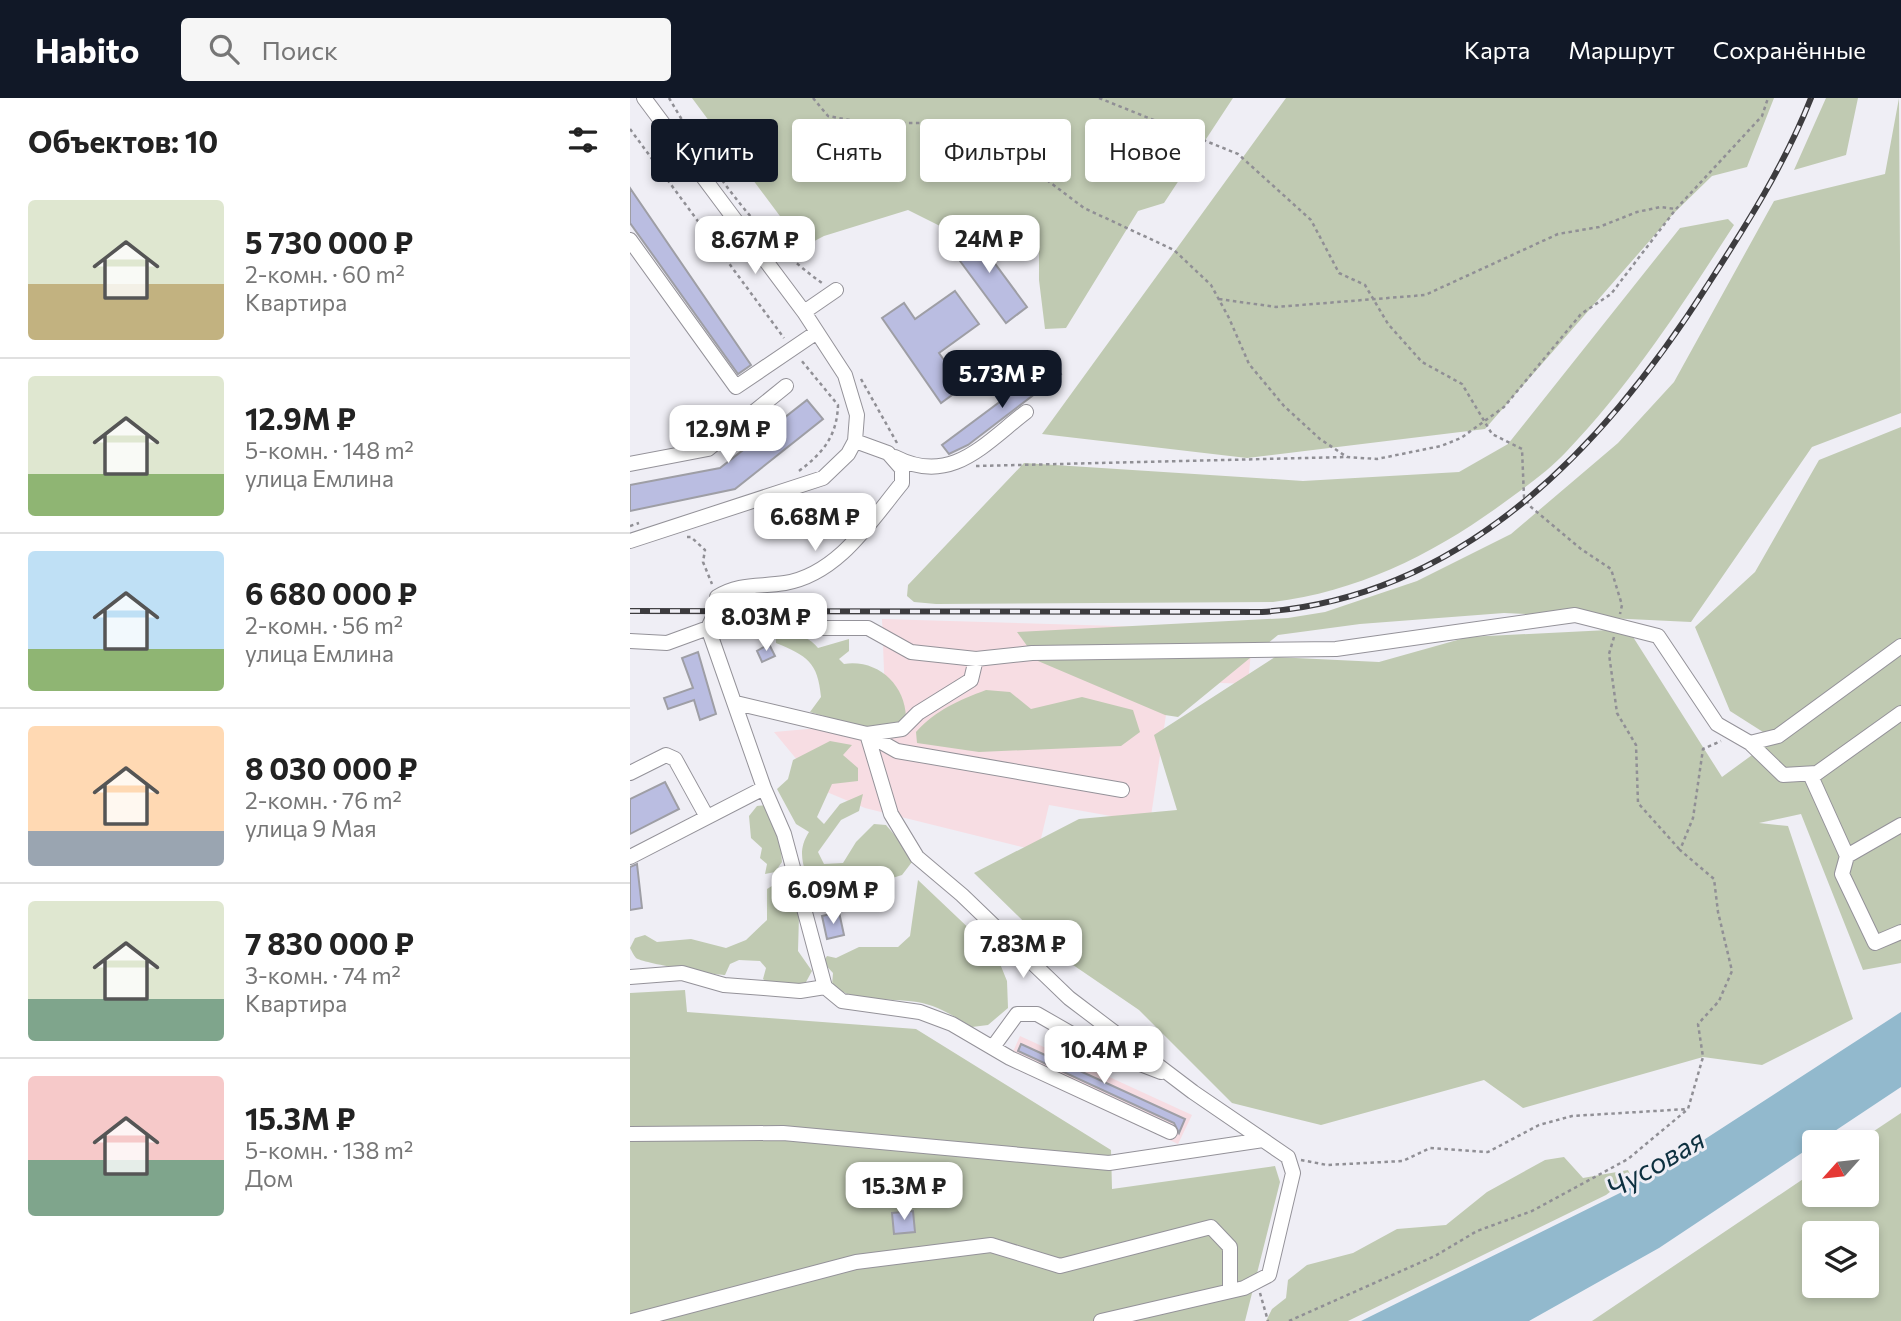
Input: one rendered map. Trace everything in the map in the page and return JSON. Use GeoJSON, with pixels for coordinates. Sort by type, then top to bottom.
{"type":"FeatureCollection","features":[{"type":"Feature","properties":{"kind":"street"},"geometry":{"type":"LineString","coordinates":[[630,541],[823,478],[837,467],[855,440],[857,415],[852,391],[804,312],[644,98]]}},
{"type":"Feature","properties":{"kind":"street"},"geometry":{"type":"LineString","coordinates":[[630,240],[736,387],[793,351],[817,332]]}},
{"type":"Feature","properties":{"kind":"street"},"geometry":{"type":"LineString","coordinates":[[804,312],[836,290]]}},
{"type":"Feature","properties":{"kind":"street"},"geometry":{"type":"LineString","coordinates":[[630,464],[708,449],[786,386]]}},
{"type":"Feature","properties":{"kind":"street"},"geometry":{"type":"LineString","coordinates":[[855,440],[893,449],[923,468],[946,467],[968,456],[1026,412]]}},
{"type":"Feature","properties":{"kind":"street"},"geometry":{"type":"LineString","coordinates":[[893,449],[902,469],[902,483],[840,556],[812,574],[786,583],[737,586],[717,597],[716,611],[708,628],[764,788],[784,834],[825,987],[842,1001],[931,1016],[952,1024],[993,1048],[1170,1132]]}},
{"type":"Feature","properties":{"kind":"street"},"geometry":{"type":"LineString","coordinates":[[630,641],[667,643],[708,628],[868,628],[911,652],[976,659],[1032,653],[1336,649],[1575,615],[1658,636],[1717,724],[1750,743],[1783,775],[1817,773],[1901,713]]}},
{"type":"Feature","properties":{"kind":"street"},"geometry":{"type":"LineString","coordinates":[[1750,743],[1778,736],[1901,646]]}},
{"type":"Feature","properties":{"kind":"street"},"geometry":{"type":"LineString","coordinates":[[867,734],[902,729],[918,713],[971,680],[976,659]]}},
{"type":"Feature","properties":{"kind":"street"},"geometry":{"type":"LineString","coordinates":[[736,703],[867,734],[897,751],[1122,790]]}},
{"type":"Feature","properties":{"kind":"street"},"geometry":{"type":"LineString","coordinates":[[867,734],[891,814],[917,857],[962,894],[1069,998],[1171,1076],[1287,1157],[1293,1173],[1269,1275],[1258,1283],[1101,1321]]}},
{"type":"Feature","properties":{"kind":"street"},"geometry":{"type":"LineString","coordinates":[[630,773],[666,755],[675,759],[707,817]]}},
{"type":"Feature","properties":{"kind":"street"},"geometry":{"type":"LineString","coordinates":[[1810,774],[1847,856],[1842,874],[1875,943],[1901,932]]}},
{"type":"Feature","properties":{"kind":"street"},"geometry":{"type":"LineString","coordinates":[[630,857],[764,788]]}},
{"type":"Feature","properties":{"kind":"street"},"geometry":{"type":"LineString","coordinates":[[1847,856],[1901,825]]}},
{"type":"Feature","properties":{"kind":"street"},"geometry":{"type":"LineString","coordinates":[[630,977],[682,973],[724,985],[800,991],[825,987]]}},
{"type":"Feature","properties":{"kind":"street"},"geometry":{"type":"LineString","coordinates":[[993,1048],[1017,1014],[1037,1014],[1091,1045],[1171,1076]]}},
{"type":"Feature","properties":{"kind":"street"},"geometry":{"type":"LineString","coordinates":[[630,1134],[783,1133],[1109,1163],[1263,1140]]}},
{"type":"Feature","properties":{"kind":"street"},"geometry":{"type":"LineString","coordinates":[[632,1321],[856,1262],[991,1245],[1060,1266],[1211,1227],[1230,1247],[1230,1289]]}},
{"type":"Feature","properties":{"kind":"path"},"geometry":{"type":"LineString","coordinates":[[669,98],[716,169],[778,247],[820,282],[836,290]]}},
{"type":"Feature","properties":{"kind":"path"},"geometry":{"type":"LineString","coordinates":[[813,98],[828,117],[864,123],[941,123],[973,131],[1011,153],[1084,208],[1174,250],[1210,285],[1249,363],[1284,406],[1320,439],[1347,457]]}},
{"type":"Feature","properties":{"kind":"path"},"geometry":{"type":"LineString","coordinates":[[1099,98],[1238,154],[1311,220],[1339,273],[1366,285],[1388,324],[1422,362],[1462,384],[1483,424],[1492,434],[1522,449],[1524,497],[1531,507],[1611,569],[1622,605],[1609,654],[1618,713],[1636,745],[1638,803],[1680,850],[1714,879],[1718,912],[1732,971],[1719,1001],[1698,1024],[1703,1057],[1688,1109],[1628,1159],[1581,1186],[1289,1321]]}},
{"type":"Feature","properties":{"kind":"path"},"geometry":{"type":"LineString","coordinates":[[972,466],[1347,457],[1377,459],[1441,446],[1483,424],[1504,407],[1581,314],[1611,294],[1676,209],[1762,116],[1768,98]]}},
{"type":"Feature","properties":{"kind":"path"},"geometry":{"type":"LineString","coordinates":[[630,129],[793,351],[838,405],[838,424],[831,440],[816,458],[797,472]]}},
{"type":"Feature","properties":{"kind":"path"},"geometry":{"type":"LineString","coordinates":[[1219,299],[1276,307],[1425,295],[1558,234],[1599,227],[1637,212],[1660,207],[1676,209]]}},
{"type":"Feature","properties":{"kind":"path"},"geometry":{"type":"LineString","coordinates":[[860,378],[893,449]]}},
{"type":"Feature","properties":{"kind":"path"},"geometry":{"type":"LineString","coordinates":[[691,537],[705,550],[704,567],[717,597]]}},
{"type":"Feature","properties":{"kind":"path"},"geometry":{"type":"LineString","coordinates":[[1680,850],[1693,818],[1703,749],[1715,742],[1731,740],[1750,743]]}},
{"type":"Feature","properties":{"kind":"path"},"geometry":{"type":"LineString","coordinates":[[1287,1157],[1327,1165],[1403,1161],[1430,1148],[1488,1152],[1539,1125],[1573,1116],[1688,1109]]}},
{"type":"Feature","properties":{"kind":"path"},"geometry":{"type":"LineString","coordinates":[[1258,1283],[1268,1321]]}},
{"type":"Feature","properties":{"kind":"shaded area"},"geometry":{"type":"Polygon","coordinates":[[[882,619],[1253,630],[1248,684],[1171,681],[1150,823],[1049,805],[1038,851],[865,808],[822,790],[774,732],[886,722],[882,619]]]}},
{"type":"Feature","properties":{"kind":"shaded area"},"geometry":{"type":"Polygon","coordinates":[[[1020,1036],[1192,1115],[1178,1144],[1007,1065],[1020,1036]]]}},
{"type":"Feature","properties":{"kind":"green space"},"geometry":{"type":"Polygon","coordinates":[[[692,98],[1233,98],[1205,141],[1205,119],[1085,119],[1085,182],[1178,182],[1164,203],[1138,211],[1066,328],[1045,329],[1039,280],[1039,238],[1011,215],[971,220],[944,228],[908,210],[824,236],[803,247],[755,182],[778,182],[778,119],[708,119],[692,98]]]}},
{"type":"Feature","properties":{"kind":"green space"},"geometry":{"type":"Polygon","coordinates":[[[1286,98],[1774,98],[1747,167],[1712,176],[1673,214],[1485,429],[1247,458],[1042,434],[1286,98]]]}},
{"type":"Feature","properties":{"kind":"green space"},"geometry":{"type":"Polygon","coordinates":[[[1826,98],[1858,98],[1846,155],[1794,170],[1826,98]]]}},
{"type":"Feature","properties":{"kind":"green space"},"geometry":{"type":"Polygon","coordinates":[[[1899,98],[1901,413],[1812,447],[1691,622],[1504,613],[1360,624],[1278,635],[1178,717],[1165,715],[1038,661],[1017,632],[1288,618],[1325,612],[1417,581],[1511,534],[1618,443],[1674,382],[1774,201],[1885,174],[1899,98]]]}},
{"type":"Feature","properties":{"kind":"green space"},"geometry":{"type":"Polygon","coordinates":[[[1728,219],[1734,225],[1676,313],[1613,399],[1566,452],[1541,475],[1486,516],[1400,565],[1338,588],[1273,602],[936,604],[914,602],[907,596],[908,585],[1024,463],[1303,481],[1459,472],[1508,444],[1680,228],[1728,219]]]}},
{"type":"Feature","properties":{"kind":"green space"},"geometry":{"type":"Polygon","coordinates":[[[1901,427],[1901,963],[1863,970],[1801,814],[1759,823],[1788,826],[1853,1019],[1762,1065],[1703,1057],[1523,1108],[1484,1080],[1321,1125],[1232,1103],[1139,1010],[1057,954],[974,873],[1079,819],[1177,810],[1154,735],[1275,657],[1379,662],[1468,637],[1628,629],[1722,777],[1774,739],[1730,711],[1695,627],[1755,572],[1819,460],[1901,427]]]}},
{"type":"Feature","properties":{"kind":"green space"},"geometry":{"type":"Polygon","coordinates":[[[776,634],[804,637],[818,648],[849,639],[849,651],[839,659],[844,664],[867,666],[887,676],[901,694],[906,717],[893,725],[868,729],[810,712],[821,697],[814,668],[796,652],[776,643],[776,634]]]}},
{"type":"Feature","properties":{"kind":"green space"},"geometry":{"type":"Polygon","coordinates":[[[986,690],[1010,692],[1031,709],[1082,697],[1133,710],[1140,732],[1121,746],[979,752],[917,743],[916,732],[932,718],[957,702],[986,690]]]}},
{"type":"Feature","properties":{"kind":"green space"},"geometry":{"type":"Polygon","coordinates":[[[830,741],[852,745],[843,755],[858,768],[858,781],[832,784],[817,817],[824,824],[840,804],[863,794],[859,811],[841,820],[818,852],[824,864],[843,863],[856,842],[874,824],[886,825],[904,846],[912,862],[902,875],[815,902],[807,899],[808,889],[802,858],[804,841],[809,832],[796,824],[777,789],[788,779],[793,760],[830,741]]]}},
{"type":"Feature","properties":{"kind":"green space"},"geometry":{"type":"Polygon","coordinates":[[[766,805],[780,838],[782,862],[775,872],[765,874],[767,864],[760,858],[762,848],[751,838],[749,816],[757,806],[766,805]]]}},
{"type":"Feature","properties":{"kind":"green space"},"geometry":{"type":"Polygon","coordinates":[[[918,880],[996,954],[1007,981],[1008,1008],[988,1025],[972,1027],[932,1006],[862,998],[832,985],[833,973],[823,962],[827,956],[836,958],[859,947],[898,947],[910,936],[918,880]]]}},
{"type":"Feature","properties":{"kind":"green space"},"geometry":{"type":"Polygon","coordinates":[[[775,884],[788,890],[799,916],[798,951],[812,971],[806,982],[784,986],[768,982],[763,979],[766,968],[760,961],[739,960],[730,964],[725,975],[641,960],[636,958],[630,948],[635,938],[645,935],[657,942],[691,939],[726,948],[746,940],[767,920],[767,889],[775,884]]]}},
{"type":"Feature","properties":{"kind":"green space"},"geometry":{"type":"Polygon","coordinates":[[[685,990],[687,1012],[916,1029],[1111,1150],[1112,1189],[1275,1166],[1280,1182],[1245,1321],[630,1321],[630,993],[685,990]]]}},
{"type":"Feature","properties":{"kind":"green space"},"geometry":{"type":"Polygon","coordinates":[[[1901,1113],[1901,1321],[1592,1321],[1802,1180],[1802,1208],[1880,1208],[1880,1130],[1876,1130],[1901,1113]]]}},
{"type":"Feature","properties":{"kind":"green space"},"geometry":{"type":"Polygon","coordinates":[[[1564,1157],[1583,1178],[1628,1170],[1631,1176],[1606,1195],[1348,1321],[1266,1321],[1272,1309],[1286,1298],[1288,1280],[1307,1265],[1353,1253],[1397,1229],[1446,1225],[1487,1192],[1545,1160],[1564,1157]]]}},
{"type":"Feature","properties":{"kind":"water"},"geometry":{"type":"Polygon","coordinates":[[[1901,1012],[1901,1087],[1836,1130],[1802,1130],[1802,1153],[1659,1248],[1529,1321],[1361,1321],[1628,1189],[1901,1012]]]}},
{"type":"Feature","properties":{"kind":"building"},"geometry":{"type":"Polygon","coordinates":[[[630,188],[751,365],[738,374],[630,223],[630,188]]]}},
{"type":"Feature","properties":{"kind":"building"},"geometry":{"type":"Polygon","coordinates":[[[972,222],[987,242],[982,246],[1027,307],[1006,323],[960,261],[970,253],[956,234],[972,222]]]}},
{"type":"Feature","properties":{"kind":"building"},"geometry":{"type":"Polygon","coordinates":[[[955,291],[979,324],[939,353],[963,387],[941,403],[882,318],[904,303],[915,319],[955,291]]]}},
{"type":"Feature","properties":{"kind":"building"},"geometry":{"type":"Polygon","coordinates":[[[1052,363],[1061,374],[968,445],[949,454],[942,445],[1052,363]]]}},
{"type":"Feature","properties":{"kind":"building"},"geometry":{"type":"Polygon","coordinates":[[[807,400],[823,419],[735,489],[630,511],[630,485],[720,468],[807,400]]]}},
{"type":"Feature","properties":{"kind":"building"},"geometry":{"type":"Polygon","coordinates":[[[769,644],[775,656],[762,662],[757,651],[769,644]]]}},
{"type":"Feature","properties":{"kind":"building"},"geometry":{"type":"Polygon","coordinates":[[[698,652],[716,714],[700,720],[694,700],[668,709],[664,698],[693,688],[682,658],[698,652]]]}},
{"type":"Feature","properties":{"kind":"building"},"geometry":{"type":"Polygon","coordinates":[[[665,782],[679,809],[630,834],[630,799],[665,782]]]}},
{"type":"Feature","properties":{"kind":"building"},"geometry":{"type":"Polygon","coordinates":[[[637,864],[642,908],[630,910],[630,867],[637,864]]]}},
{"type":"Feature","properties":{"kind":"building"},"geometry":{"type":"Polygon","coordinates":[[[839,912],[844,935],[827,939],[822,916],[839,912]]]}},
{"type":"Feature","properties":{"kind":"building"},"geometry":{"type":"Polygon","coordinates":[[[1021,1044],[1185,1119],[1179,1133],[1174,1123],[1018,1051],[1021,1044]]]}},
{"type":"Feature","properties":{"kind":"building"},"geometry":{"type":"Polygon","coordinates":[[[913,1211],[915,1232],[894,1234],[892,1213],[913,1211]]]}},
{"type":"Feature","properties":{"kind":"railway"},"geometry":{"type":"LineString","coordinates":[[630,611],[1262,612],[1335,600],[1403,577],[1465,544],[1523,503],[1576,454],[1624,401],[1669,343],[1737,238],[1777,170],[1811,98]]}},
{"type":"Feature","properties":{"kind":"water label","name":"Чусовая"},"geometry":{"type":"Point","coordinates":[1655,1163]}}]}
